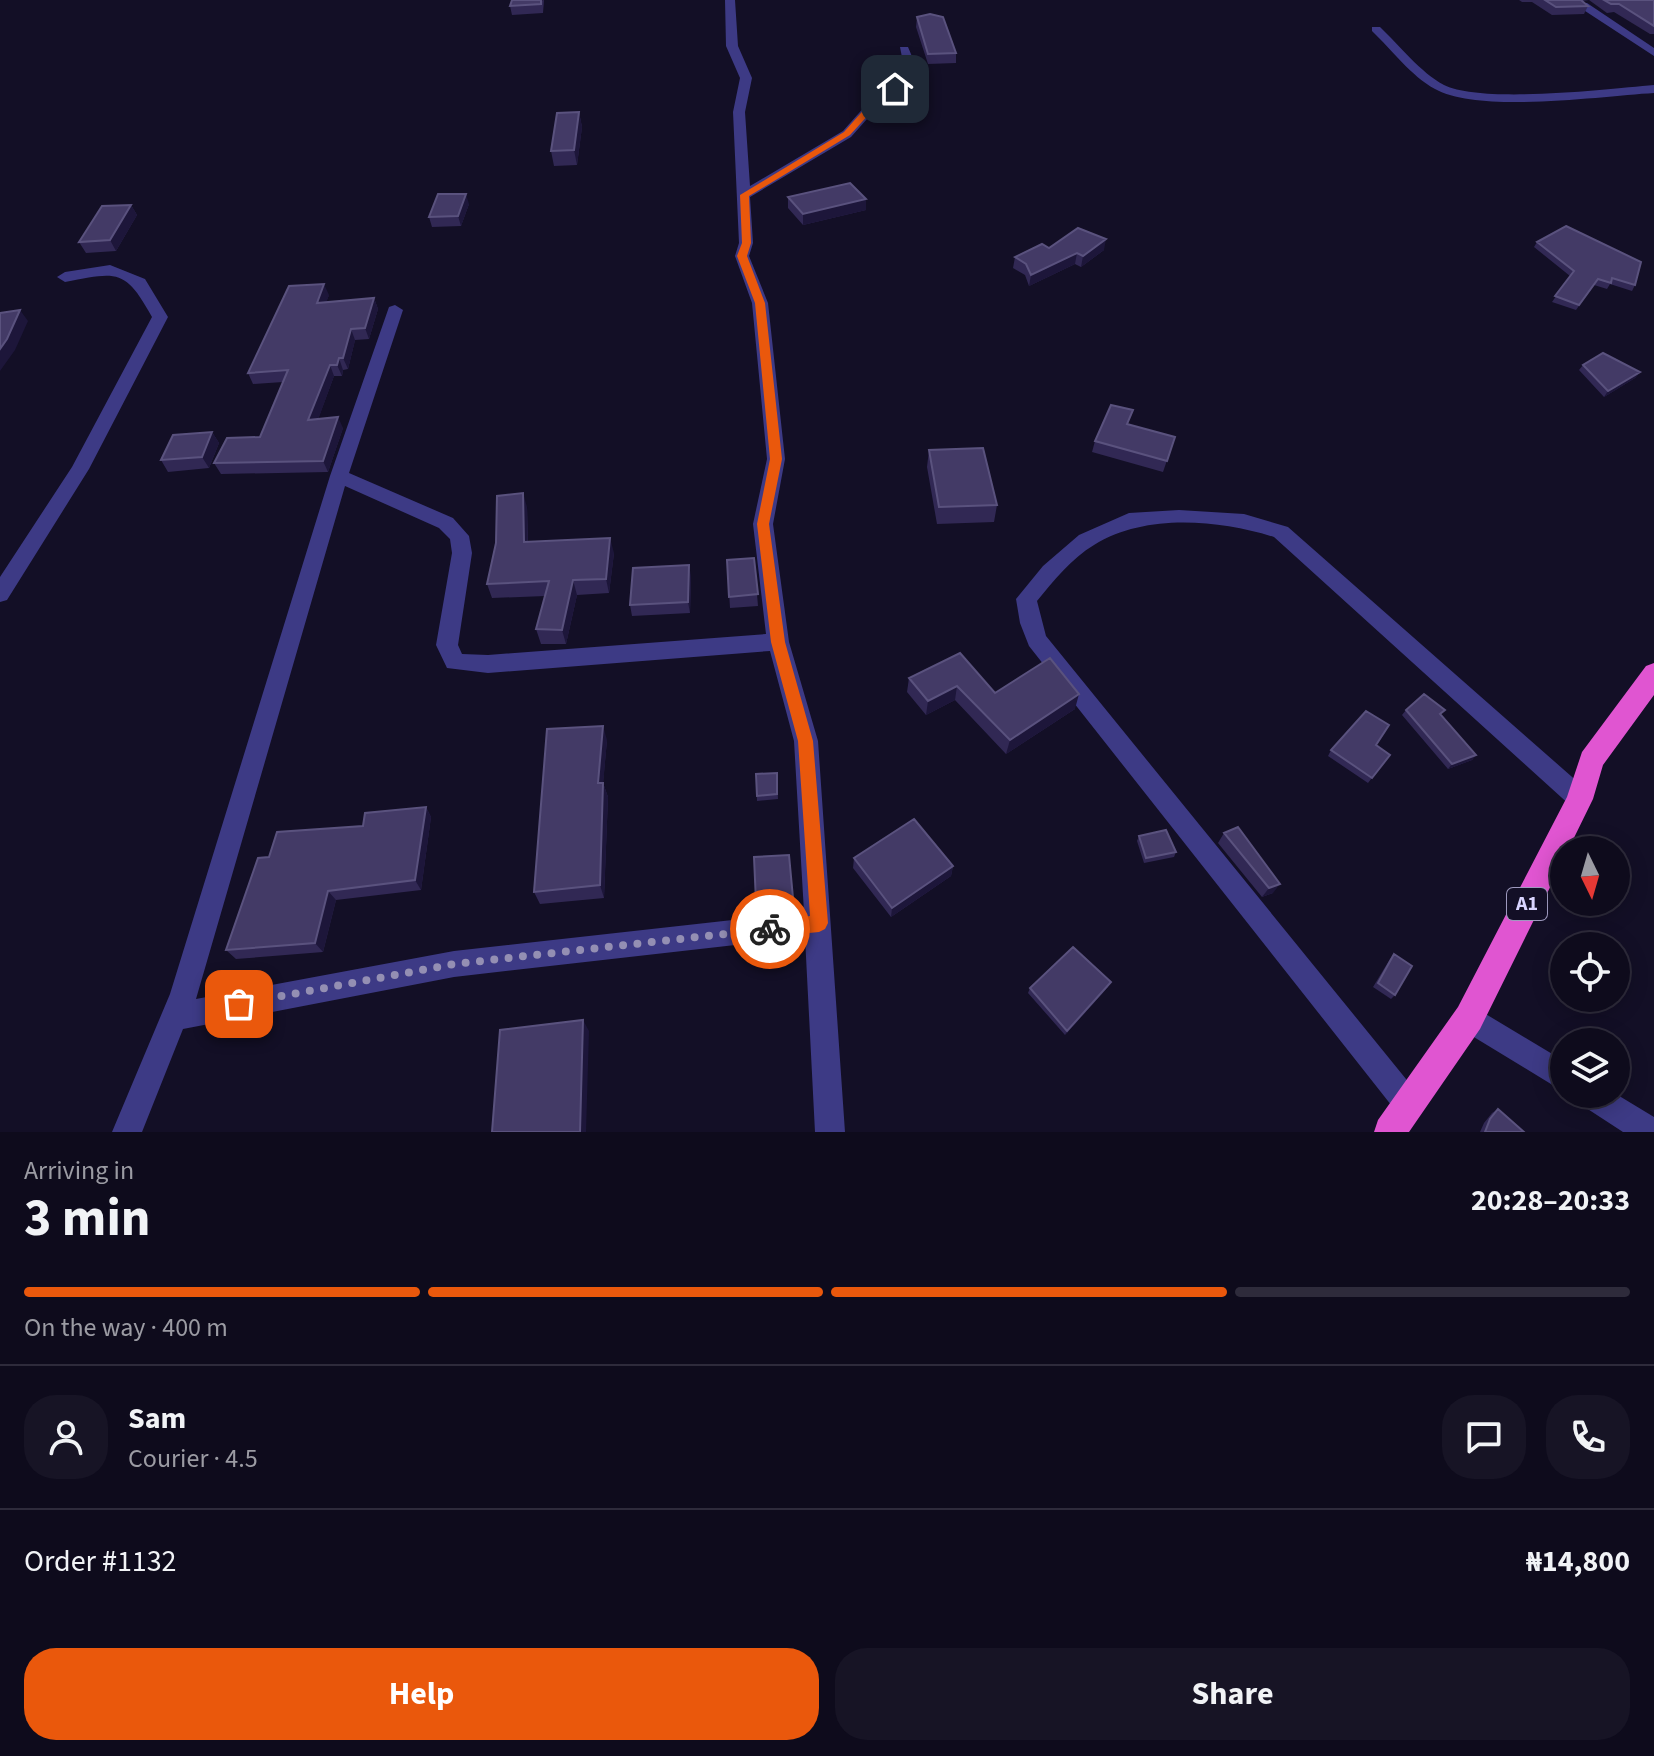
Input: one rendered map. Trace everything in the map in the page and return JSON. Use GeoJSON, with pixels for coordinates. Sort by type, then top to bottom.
{"type":"FeatureCollection","features":[{"type":"Feature","properties":{"kind":"highway","name":"A1"},"geometry":{"type":"LineString","coordinates":[[1390,1132],[1469,1018],[1580,799],[1591,760],[1650,690]]}},
{"type":"Feature","properties":{"kind":"street"},"geometry":{"type":"LineString","coordinates":[[730,0],[732,46],[746,78],[739,112],[746,243],[742,256],[760,303],[776,459],[763,524],[778,642],[806,741],[830,1132]]}},
{"type":"Feature","properties":{"kind":"street"},"geometry":{"type":"LineString","coordinates":[[1583,5],[1654,53]]}},
{"type":"Feature","properties":{"kind":"street"},"geometry":{"type":"LineString","coordinates":[[1376,29],[1441,88],[1461,93],[1490,96],[1654,89]]}},
{"type":"Feature","properties":{"kind":"street"},"geometry":{"type":"LineString","coordinates":[[744,195],[847,134],[879,98],[912,80],[913,73],[904,49]]}},
{"type":"Feature","properties":{"kind":"street"},"geometry":{"type":"LineString","coordinates":[[0,594],[80,469],[160,317],[140,282],[110,269],[65,277]]}},
{"type":"Feature","properties":{"kind":"street"},"geometry":{"type":"LineString","coordinates":[[395,310],[339,476],[177,1016],[454,964],[819,923]]}},
{"type":"Feature","properties":{"kind":"street"},"geometry":{"type":"LineString","coordinates":[[339,476],[446,523],[459,536],[462,553],[447,645],[455,662],[488,664],[778,642]]}},
{"type":"Feature","properties":{"kind":"street"},"geometry":{"type":"LineString","coordinates":[[1409,1105],[1037,640],[1026,599],[1050,571],[1086,540],[1136,518],[1244,521],[1281,532],[1580,799]]}},
{"type":"Feature","properties":{"kind":"street"},"geometry":{"type":"LineString","coordinates":[[127,1132],[187,984]]}},
{"type":"Feature","properties":{"kind":"street"},"geometry":{"type":"LineString","coordinates":[[1469,1018],[1550,1069]]}},
{"type":"Feature","properties":{"kind":"street"},"geometry":{"type":"LineString","coordinates":[[1612,1108],[1650,1132]]}},
{"type":"Feature","properties":{"kind":"building"},"geometry":{"type":"Polygon","coordinates":[[[512,0],[541,0],[541,4],[510,6],[512,0]]]}},
{"type":"Feature","properties":{"kind":"building"},"geometry":{"type":"Polygon","coordinates":[[[1545,0],[1581,0],[1588,6],[1556,7],[1545,0]]]}},
{"type":"Feature","properties":{"kind":"building"},"geometry":{"type":"Polygon","coordinates":[[[1604,0],[1654,0],[1654,26],[1619,4],[1604,0]]]}},
{"type":"Feature","properties":{"kind":"building"},"geometry":{"type":"Polygon","coordinates":[[[930,14],[943,17],[956,53],[928,54],[917,17],[930,14]]]}},
{"type":"Feature","properties":{"kind":"building"},"geometry":{"type":"Polygon","coordinates":[[[579,112],[574,150],[551,151],[557,113],[579,112]]]}},
{"type":"Feature","properties":{"kind":"building"},"geometry":{"type":"Polygon","coordinates":[[[850,183],[866,199],[803,214],[788,197],[850,183]]]}},
{"type":"Feature","properties":{"kind":"building"},"geometry":{"type":"Polygon","coordinates":[[[438,194],[466,194],[458,216],[429,217],[438,194]]]}},
{"type":"Feature","properties":{"kind":"building"},"geometry":{"type":"Polygon","coordinates":[[[131,205],[110,240],[79,242],[102,206],[131,205]]]}},
{"type":"Feature","properties":{"kind":"building"},"geometry":{"type":"Polygon","coordinates":[[[1566,226],[1641,262],[1635,285],[1612,278],[1611,283],[1598,279],[1579,305],[1555,296],[1574,271],[1537,242],[1566,226]]]}},
{"type":"Feature","properties":{"kind":"building"},"geometry":{"type":"Polygon","coordinates":[[[1078,228],[1106,239],[1083,256],[1077,253],[1031,275],[1026,264],[1015,257],[1042,244],[1049,248],[1078,228]]]}},
{"type":"Feature","properties":{"kind":"building"},"geometry":{"type":"Polygon","coordinates":[[[324,284],[317,303],[374,298],[365,328],[351,329],[343,358],[339,358],[337,365],[330,365],[308,420],[338,417],[323,461],[214,463],[227,438],[260,437],[288,370],[248,373],[289,286],[324,284]]]}},
{"type":"Feature","properties":{"kind":"building"},"geometry":{"type":"Polygon","coordinates":[[[20,310],[7,339],[0,349],[0,313],[20,310]]]}},
{"type":"Feature","properties":{"kind":"building"},"geometry":{"type":"Polygon","coordinates":[[[1603,353],[1640,372],[1608,391],[1583,365],[1603,353]]]}},
{"type":"Feature","properties":{"kind":"building"},"geometry":{"type":"Polygon","coordinates":[[[1111,405],[1133,410],[1127,424],[1175,437],[1167,461],[1095,441],[1111,405]]]}},
{"type":"Feature","properties":{"kind":"building"},"geometry":{"type":"Polygon","coordinates":[[[212,432],[202,457],[161,460],[173,435],[212,432]]]}},
{"type":"Feature","properties":{"kind":"building"},"geometry":{"type":"Polygon","coordinates":[[[983,448],[997,505],[939,507],[929,450],[983,448]]]}},
{"type":"Feature","properties":{"kind":"building"},"geometry":{"type":"Polygon","coordinates":[[[523,493],[524,542],[610,538],[606,579],[573,580],[562,630],[536,629],[549,581],[487,584],[496,543],[497,496],[523,493]]]}},
{"type":"Feature","properties":{"kind":"building"},"geometry":{"type":"Polygon","coordinates":[[[754,558],[758,594],[729,597],[727,560],[754,558]]]}},
{"type":"Feature","properties":{"kind":"building"},"geometry":{"type":"Polygon","coordinates":[[[689,565],[688,602],[630,605],[633,568],[689,565]]]}},
{"type":"Feature","properties":{"kind":"building"},"geometry":{"type":"Polygon","coordinates":[[[960,653],[995,693],[1050,658],[1079,694],[1010,740],[957,686],[928,701],[909,678],[960,653]]]}},
{"type":"Feature","properties":{"kind":"building"},"geometry":{"type":"Polygon","coordinates":[[[1424,694],[1445,710],[1440,714],[1476,755],[1452,764],[1406,710],[1424,694]]]}},
{"type":"Feature","properties":{"kind":"building"},"geometry":{"type":"Polygon","coordinates":[[[1366,711],[1389,725],[1376,745],[1390,755],[1372,778],[1331,750],[1366,711]]]}},
{"type":"Feature","properties":{"kind":"building"},"geometry":{"type":"Polygon","coordinates":[[[603,726],[598,783],[603,783],[600,885],[534,892],[547,729],[603,726]]]}},
{"type":"Feature","properties":{"kind":"building"},"geometry":{"type":"Polygon","coordinates":[[[777,773],[777,794],[757,796],[756,774],[777,773]]]}},
{"type":"Feature","properties":{"kind":"building"},"geometry":{"type":"Polygon","coordinates":[[[426,807],[415,880],[328,891],[315,943],[226,950],[258,858],[269,857],[277,832],[363,826],[365,813],[426,807]]]}},
{"type":"Feature","properties":{"kind":"building"},"geometry":{"type":"Polygon","coordinates":[[[914,819],[953,866],[892,908],[854,858],[914,819]]]}},
{"type":"Feature","properties":{"kind":"building"},"geometry":{"type":"Polygon","coordinates":[[[1238,827],[1280,884],[1269,888],[1224,833],[1238,827]]]}},
{"type":"Feature","properties":{"kind":"building"},"geometry":{"type":"Polygon","coordinates":[[[1166,830],[1176,852],[1146,858],[1139,836],[1166,830]]]}},
{"type":"Feature","properties":{"kind":"building"},"geometry":{"type":"Polygon","coordinates":[[[789,855],[793,898],[756,902],[754,857],[789,855]]]}},
{"type":"Feature","properties":{"kind":"building"},"geometry":{"type":"Polygon","coordinates":[[[1073,947],[1111,982],[1067,1031],[1030,988],[1073,947]]]}},
{"type":"Feature","properties":{"kind":"building"},"geometry":{"type":"Polygon","coordinates":[[[1394,954],[1412,966],[1395,995],[1378,983],[1394,954]]]}},
{"type":"Feature","properties":{"kind":"building"},"geometry":{"type":"Polygon","coordinates":[[[583,1020],[580,1132],[492,1132],[500,1030],[583,1020]]]}},
{"type":"Feature","properties":{"kind":"building"},"geometry":{"type":"Polygon","coordinates":[[[1498,1109],[1524,1132],[1485,1132],[1498,1109]]]}},
{"type":"Feature","properties":{"kind":"way so far"},"geometry":{"type":"LineString","coordinates":[[239,1004],[454,964],[770,929]]}},
{"type":"Feature","properties":{"kind":"route"},"geometry":{"type":"LineString","coordinates":[[770,929],[819,923],[806,741],[778,642],[763,524],[776,459],[760,303],[742,256],[746,243],[744,195],[847,134],[879,98],[895,89]]}}]}
